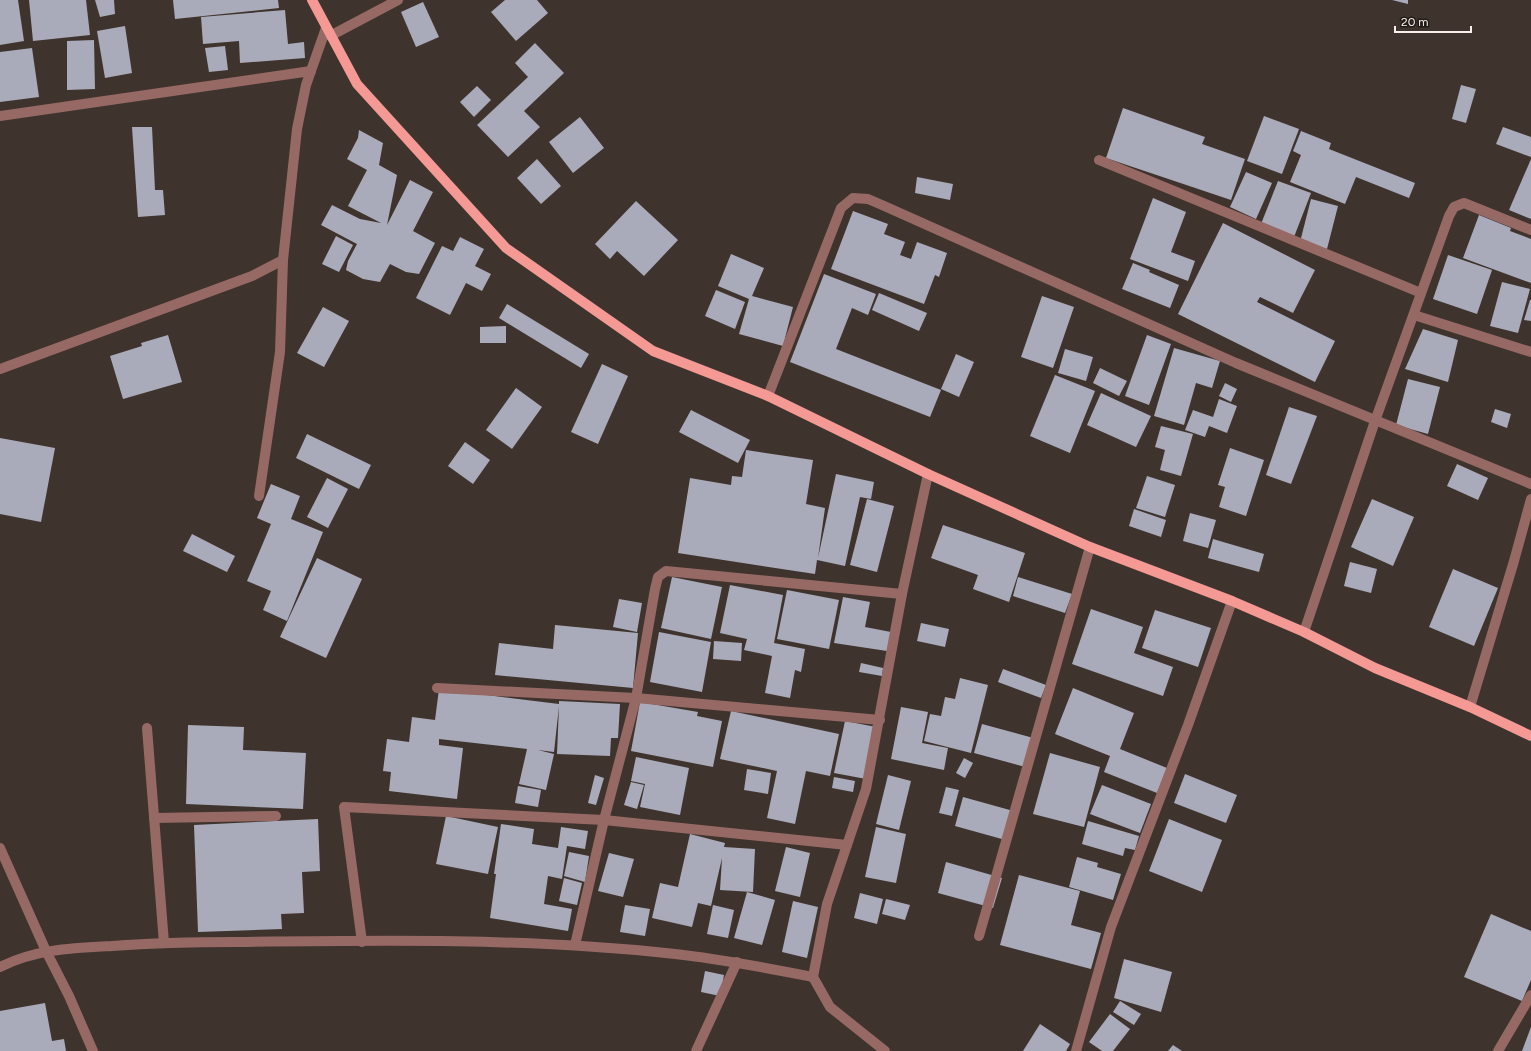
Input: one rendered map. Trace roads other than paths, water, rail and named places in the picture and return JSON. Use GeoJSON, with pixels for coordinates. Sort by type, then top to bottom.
{"type":"FeatureCollection","features":[{"type":"Feature","properties":{"kind":"main road"},"geometry":{"type":"LineString","coordinates":[[312,0],[357,84],[506,248],[653,351],[768,396],[928,474],[1090,548],[1232,601],[1304,632],[1376,668],[1470,707],[1531,736]]}},
{"type":"Feature","properties":{"kind":"street"},"geometry":{"type":"LineString","coordinates":[[259,496],[280,352],[283,260],[297,129],[306,85],[328,32],[398,0]]}},
{"type":"Feature","properties":{"kind":"street"},"geometry":{"type":"LineString","coordinates":[[0,116],[311,71]]}},
{"type":"Feature","properties":{"kind":"street"},"geometry":{"type":"LineString","coordinates":[[1099,160],[1421,293]]}},
{"type":"Feature","properties":{"kind":"street"},"geometry":{"type":"LineString","coordinates":[[768,396],[841,208],[853,198],[882,204],[1236,363],[1531,484]]}},
{"type":"Feature","properties":{"kind":"street"},"geometry":{"type":"LineString","coordinates":[[1304,632],[1375,421],[1449,216],[1454,206],[1464,203],[1531,230]]}},
{"type":"Feature","properties":{"kind":"street"},"geometry":{"type":"LineString","coordinates":[[0,370],[252,276],[283,260]]}},
{"type":"Feature","properties":{"kind":"street"},"geometry":{"type":"LineString","coordinates":[[1414,315],[1531,352]]}},
{"type":"Feature","properties":{"kind":"street"},"geometry":{"type":"LineString","coordinates":[[885,1051],[830,1007],[813,978],[827,904],[866,789],[880,720],[902,594],[928,474]]}},
{"type":"Feature","properties":{"kind":"street"},"geometry":{"type":"LineString","coordinates":[[1470,707],[1531,499]]}},
{"type":"Feature","properties":{"kind":"street"},"geometry":{"type":"LineString","coordinates":[[979,936],[1090,548]]}},
{"type":"Feature","properties":{"kind":"street"},"geometry":{"type":"LineString","coordinates":[[575,945],[604,820],[636,698],[658,577],[666,571],[902,594]]}},
{"type":"Feature","properties":{"kind":"street"},"geometry":{"type":"LineString","coordinates":[[1076,1051],[1111,927],[1188,726],[1232,601]]}},
{"type":"Feature","properties":{"kind":"street"},"geometry":{"type":"LineString","coordinates":[[438,688],[636,698],[880,720]]}},
{"type":"Feature","properties":{"kind":"street"},"geometry":{"type":"LineString","coordinates":[[147,728],[164,943]]}},
{"type":"Feature","properties":{"kind":"street"},"geometry":{"type":"LineString","coordinates":[[362,942],[344,807],[604,820],[847,845]]}},
{"type":"Feature","properties":{"kind":"street"},"geometry":{"type":"LineString","coordinates":[[154,818],[276,816]]}},
{"type":"Feature","properties":{"kind":"street"},"geometry":{"type":"LineString","coordinates":[[0,848],[93,1051]]}},
{"type":"Feature","properties":{"kind":"street"},"geometry":{"type":"LineString","coordinates":[[0,967],[46,951],[164,943],[503,942],[575,945],[676,954],[736,962],[813,978]]}},
{"type":"Feature","properties":{"kind":"street"},"geometry":{"type":"LineString","coordinates":[[696,1051],[736,962]]}},
{"type":"Feature","properties":{"kind":"street"},"geometry":{"type":"LineString","coordinates":[[1498,1051],[1531,995]]}}]}
